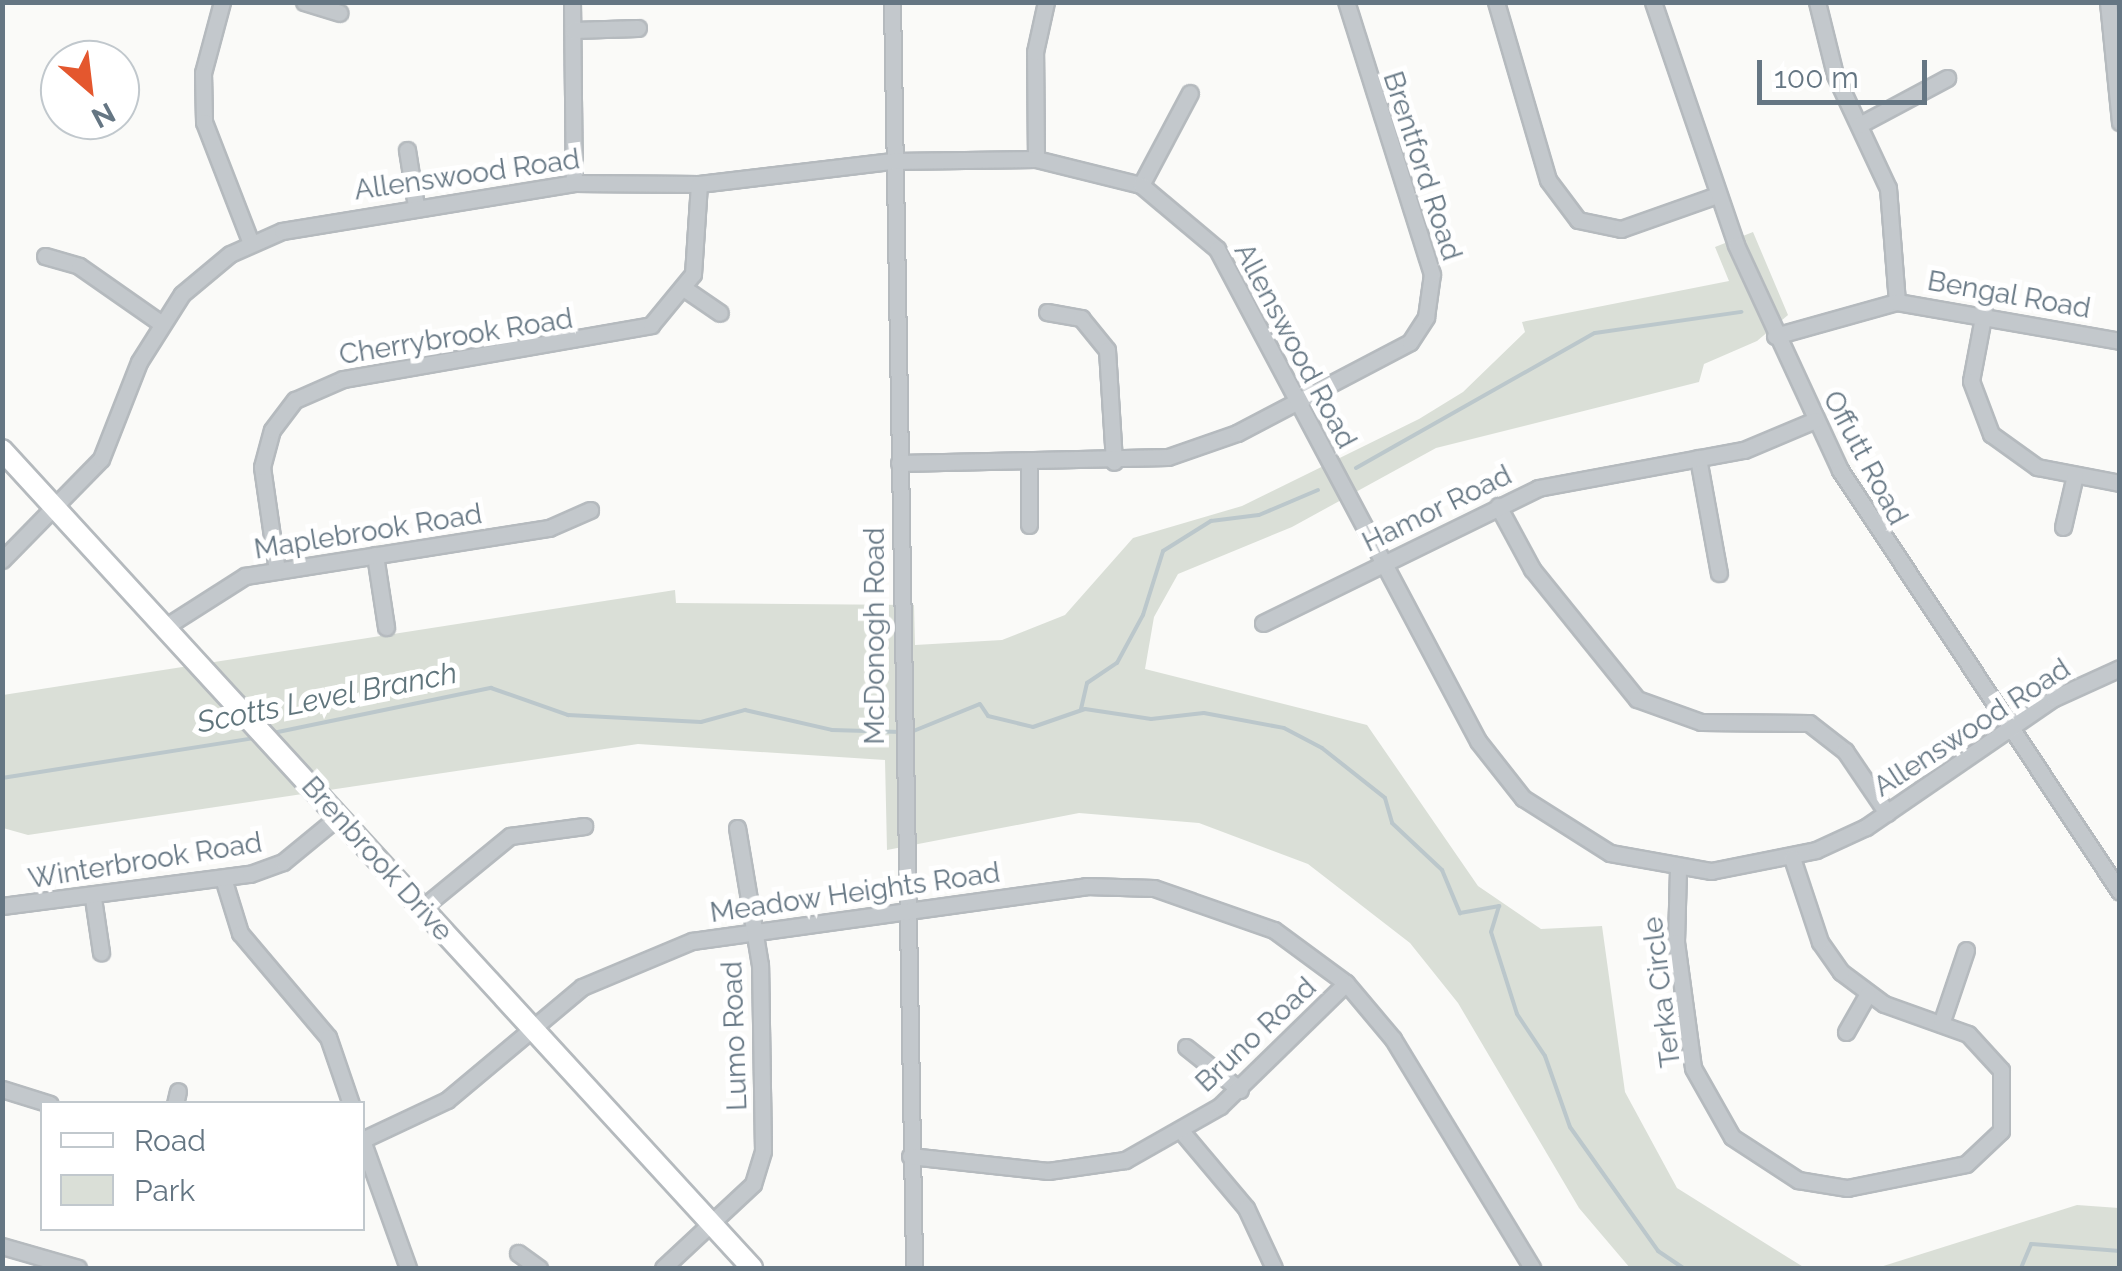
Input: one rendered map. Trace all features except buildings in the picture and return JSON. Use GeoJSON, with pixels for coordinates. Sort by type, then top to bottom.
{"type":"FeatureCollection","features":[{"type":"Feature","properties":{"kind":"main road","name":"Brenbrook Drive"},"geometry":{"type":"LineString","coordinates":[[2,450],[752,1268]]}},
{"type":"Feature","properties":{"kind":"street"},"geometry":{"type":"LineString","coordinates":[[222,2],[203,73],[204,122],[251,243]]}},
{"type":"Feature","properties":{"kind":"street"},"geometry":{"type":"LineString","coordinates":[[304,2],[339,13]]}},
{"type":"Feature","properties":{"kind":"street"},"geometry":{"type":"LineString","coordinates":[[572,2],[574,182]]}},
{"type":"Feature","properties":{"kind":"street","name":"McDonogh Road"},"geometry":{"type":"LineString","coordinates":[[892,2],[899,691],[914,1268]]}},
{"type":"Feature","properties":{"kind":"street"},"geometry":{"type":"LineString","coordinates":[[1036,159],[1035,52],[1046,2]]}},
{"type":"Feature","properties":{"kind":"street","name":"Brentford Road"},"geometry":{"type":"LineString","coordinates":[[898,463],[1114,462],[1214,444],[1399,351],[1426,317],[1432,288],[1346,2]]}},
{"type":"Feature","properties":{"kind":"street"},"geometry":{"type":"LineString","coordinates":[[1496,2],[1548,180],[1578,220],[1621,229],[1716,194]]}},
{"type":"Feature","properties":{"kind":"street","name":"Offutt Road"},"geometry":{"type":"LineString","coordinates":[[1652,2],[1716,194],[1815,420],[1889,554],[2120,892]]}},
{"type":"Feature","properties":{"kind":"street"},"geometry":{"type":"LineString","coordinates":[[1817,2],[1859,126],[1891,205],[1897,302]]}},
{"type":"Feature","properties":{"kind":"street"},"geometry":{"type":"LineString","coordinates":[[2108,2],[2120,122]]}},
{"type":"Feature","properties":{"kind":"street"},"geometry":{"type":"LineString","coordinates":[[573,30],[638,28]]}},
{"type":"Feature","properties":{"kind":"street"},"geometry":{"type":"LineString","coordinates":[[1859,126],[1948,78]]}},
{"type":"Feature","properties":{"kind":"street"},"geometry":{"type":"LineString","coordinates":[[1141,185],[1190,93]]}},
{"type":"Feature","properties":{"kind":"street"},"geometry":{"type":"LineString","coordinates":[[407,150],[416,206]]}},
{"type":"Feature","properties":{"kind":"street","name":"Allenswood Road"},"geometry":{"type":"LineString","coordinates":[[2,560],[57,510],[101,459],[160,322],[206,272],[251,243],[416,206],[574,182],[699,184],[893,161],[1036,159],[1141,185],[1217,249],[1470,728],[1523,798],[1610,852],[1678,870],[1792,858],[1887,813],[2008,730],[2120,668]]}},
{"type":"Feature","properties":{"kind":"street"},"geometry":{"type":"LineString","coordinates":[[699,184],[698,257],[686,289],[720,313]]}},
{"type":"Feature","properties":{"kind":"street"},"geometry":{"type":"LineString","coordinates":[[45,256],[79,266],[160,322]]}},
{"type":"Feature","properties":{"kind":"street","name":"Cherrybrook Road"},"geometry":{"type":"LineString","coordinates":[[277,571],[266,448],[282,414],[309,390],[617,337],[665,315],[686,289]]}},
{"type":"Feature","properties":{"kind":"street","name":"Bengal Road"},"geometry":{"type":"LineString","coordinates":[[1776,336],[1897,302],[1984,312],[2120,341]]}},
{"type":"Feature","properties":{"kind":"street"},"geometry":{"type":"LineString","coordinates":[[1047,312],[1082,318],[1106,350],[1114,462]]}},
{"type":"Feature","properties":{"kind":"street"},"geometry":{"type":"LineString","coordinates":[[1984,312],[1971,381],[1981,418],[2018,459],[2120,483]]}},
{"type":"Feature","properties":{"kind":"street","name":"Hamor Road"},"geometry":{"type":"LineString","coordinates":[[1263,623],[1538,488],[1698,458],[1815,420]]}},
{"type":"Feature","properties":{"kind":"street"},"geometry":{"type":"LineString","coordinates":[[1698,458],[1719,573]]}},
{"type":"Feature","properties":{"kind":"street"},"geometry":{"type":"LineString","coordinates":[[1029,462],[1029,525]]}},
{"type":"Feature","properties":{"kind":"street"},"geometry":{"type":"LineString","coordinates":[[2064,527],[2075,475]]}},
{"type":"Feature","properties":{"kind":"street"},"geometry":{"type":"LineString","coordinates":[[1498,506],[1532,569],[1637,699],[1700,722],[1809,723],[1845,751],[1887,813]]}},
{"type":"Feature","properties":{"kind":"street","name":"Maplebrook Road"},"geometry":{"type":"LineString","coordinates":[[165,628],[227,582],[550,528],[590,510]]}},
{"type":"Feature","properties":{"kind":"street"},"geometry":{"type":"LineString","coordinates":[[375,555],[386,627]]}},
{"type":"Feature","properties":{"kind":"street","name":"Winterbrook Road"},"geometry":{"type":"LineString","coordinates":[[2,906],[93,898],[223,878],[283,862],[338,816]]}},
{"type":"Feature","properties":{"kind":"street"},"geometry":{"type":"LineString","coordinates":[[422,908],[510,836],[584,826]]}},
{"type":"Feature","properties":{"kind":"street","name":"Lumo Road"},"geometry":{"type":"LineString","coordinates":[[664,1268],[753,1184],[763,1151],[754,926],[737,828]]}},
{"type":"Feature","properties":{"kind":"street","name":"Terka Circle"},"geometry":{"type":"LineString","coordinates":[[1678,870],[1676,942],[1693,1068],[1732,1137],[1774,1169],[1870,1187],[1980,1155],[2001,1130],[2006,1086],[1982,1043],[1867,995],[1820,942],[1792,858]]}},
{"type":"Feature","properties":{"kind":"street"},"geometry":{"type":"LineString","coordinates":[[223,878],[240,933],[328,1037],[350,1101]]}},
{"type":"Feature","properties":{"kind":"street","name":"Meadow Heights Road"},"geometry":{"type":"LineString","coordinates":[[365,1139],[447,1100],[531,1027],[625,965],[754,926],[905,917],[1086,886],[1154,888],[1274,930],[1346,983],[1393,1039],[1523,1265]]}},
{"type":"Feature","properties":{"kind":"street"},"geometry":{"type":"LineString","coordinates":[[93,898],[101,952]]}},
{"type":"Feature","properties":{"kind":"street"},"geometry":{"type":"LineString","coordinates":[[1942,1024],[1966,950]]}},
{"type":"Feature","properties":{"kind":"street","name":"Bruno Road"},"geometry":{"type":"LineString","coordinates":[[910,1156],[1076,1170],[1125,1160],[1182,1132],[1240,1090],[1346,983]]}},
{"type":"Feature","properties":{"kind":"street"},"geometry":{"type":"LineString","coordinates":[[1846,1032],[1867,995]]}},
{"type":"Feature","properties":{"kind":"street"},"geometry":{"type":"LineString","coordinates":[[1186,1047],[1240,1090]]}},
{"type":"Feature","properties":{"kind":"street"},"geometry":{"type":"LineString","coordinates":[[2,1089],[40,1101]]}},
{"type":"Feature","properties":{"kind":"street"},"geometry":{"type":"LineString","coordinates":[[1182,1132],[1252,1219],[1274,1268]]}},
{"type":"Feature","properties":{"kind":"street"},"geometry":{"type":"LineString","coordinates":[[365,1148],[408,1268]]}},
{"type":"Feature","properties":{"kind":"street"},"geometry":{"type":"LineString","coordinates":[[2,1246],[78,1268]]}},
{"type":"Feature","properties":{"kind":"street"},"geometry":{"type":"LineString","coordinates":[[518,1253],[539,1268]]}},
{"type":"Feature","properties":{"kind":"green space"},"geometry":{"type":"Polygon","coordinates":[[[1753,232],[1788,315],[1757,341],[1704,364],[1699,382],[1436,448],[1292,527],[1178,574],[1154,617],[1145,669],[1367,725],[1478,886],[1541,929],[1602,926],[1625,1092],[1677,1188],[1805,1268],[1630,1268],[1579,1208],[1458,1003],[1410,943],[1308,864],[1199,823],[1079,813],[887,850],[885,760],[638,744],[28,835],[3,828],[3,695],[675,590],[676,603],[914,605],[915,645],[1002,640],[1065,615],[1133,538],[1242,506],[1419,419],[1463,392],[1525,332],[1522,322],[1729,281],[1715,247],[1753,232]]]}},
{"type":"Feature","properties":{"kind":"green space"},"geometry":{"type":"Polygon","coordinates":[[[2077,1205],[2119,1208],[2119,1268],[1877,1268],[2077,1205]]]}},
{"type":"Feature","properties":{"kind":"waterway"},"geometry":{"type":"LineString","coordinates":[[1356,468],[1595,333],[1741,312]]}},
{"type":"Feature","properties":{"kind":"waterway"},"geometry":{"type":"LineString","coordinates":[[1081,709],[1087,683],[1117,663],[1143,615],[1163,551],[1211,521],[1259,515],[1318,490]]}},
{"type":"Feature","properties":{"kind":"waterway","name":"Scotts Level Branch"},"geometry":{"type":"LineString","coordinates":[[273,733],[491,688],[568,715],[701,722],[745,710],[832,730],[901,732]]}},
{"type":"Feature","properties":{"kind":"waterway","name":"Scotts Level Branch"},"geometry":{"type":"LineString","coordinates":[[911,732],[980,704],[988,716],[1033,727],[1085,709],[1151,719],[1204,713],[1284,728],[1322,748],[1385,798],[1392,823],[1442,870],[1460,913],[1499,906],[1491,932],[1517,1014],[1545,1056],[1570,1127],[1658,1251],[1683,1268]]}},
{"type":"Feature","properties":{"kind":"waterway","name":"Scotts Level Branch"},"geometry":{"type":"LineString","coordinates":[[2,778],[254,738]]}},
{"type":"Feature","properties":{"kind":"waterway","name":"Scotts Level Branch"},"geometry":{"type":"LineString","coordinates":[[2021,1268],[2031,1244],[2120,1251]]}}]}
